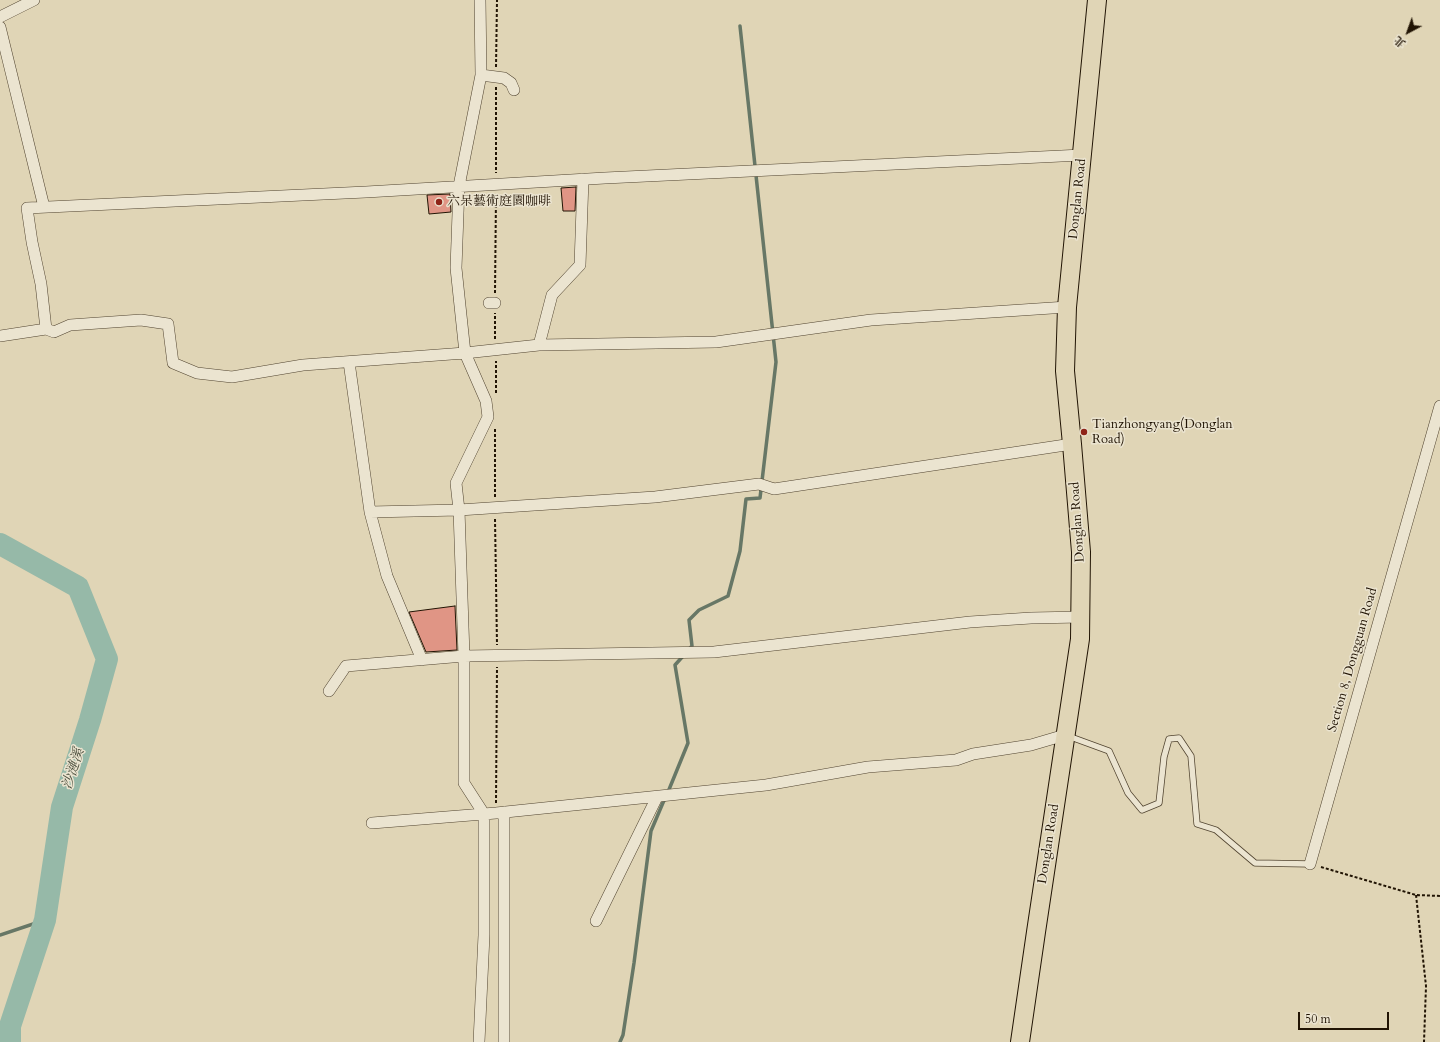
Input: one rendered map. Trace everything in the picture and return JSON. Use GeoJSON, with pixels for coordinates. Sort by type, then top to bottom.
{"type":"FeatureCollection","features":[{"type":"Feature","properties":{"kind":"main road","name":"Donglan Road"},"geometry":{"type":"LineString","coordinates":[[1020,1042],[1080,639],[1081,552],[1065,371],[1067,307],[1097,0]]}},
{"type":"Feature","properties":{"kind":"street"},"geometry":{"type":"LineString","coordinates":[[0,17],[34,0]]}},
{"type":"Feature","properties":{"kind":"street"},"geometry":{"type":"LineString","coordinates":[[479,1042],[484,935],[484,814],[464,783],[464,656],[459,510],[456,483],[488,417],[486,401],[465,353],[456,268],[459,186],[481,75],[480,0]]}},
{"type":"Feature","properties":{"kind":"street"},"geometry":{"type":"LineString","coordinates":[[0,27],[44,207]]}},
{"type":"Feature","properties":{"kind":"street"},"geometry":{"type":"LineString","coordinates":[[481,75],[504,78],[511,83],[514,90]]}},
{"type":"Feature","properties":{"kind":"street"},"geometry":{"type":"LineString","coordinates":[[46,329],[41,284],[32,242],[27,208],[496,185],[583,179],[1082,156]]}},
{"type":"Feature","properties":{"kind":"street"},"geometry":{"type":"LineString","coordinates":[[539,345],[552,295],[580,264],[583,179]]}},
{"type":"Feature","properties":{"kind":"street"},"geometry":{"type":"LineString","coordinates":[[0,336],[46,329],[54,332],[70,325],[141,320],[168,324],[173,363],[197,373],[232,376],[303,365],[465,353],[539,345],[716,342],[871,320],[1067,307]]}},
{"type":"Feature","properties":{"kind":"street"},"geometry":{"type":"LineString","coordinates":[[350,362],[370,512],[387,576],[422,660]]}},
{"type":"Feature","properties":{"kind":"street","name":"Section 8, Dongguan Road"},"geometry":{"type":"LineString","coordinates":[[1310,864],[1440,406]]}},
{"type":"Feature","properties":{"kind":"street","name":"Section 8, Dongguan Road"},"geometry":{"type":"LineString","coordinates":[[1423,463],[1440,423]]}},
{"type":"Feature","properties":{"kind":"street"},"geometry":{"type":"LineString","coordinates":[[370,512],[459,510],[655,497],[759,484],[774,489],[1072,444]]}},
{"type":"Feature","properties":{"kind":"street"},"geometry":{"type":"LineString","coordinates":[[329,691],[346,666],[464,656],[714,652],[970,622],[1031,618],[1081,617]]}},
{"type":"Feature","properties":{"kind":"street"},"geometry":{"type":"LineString","coordinates":[[372,823],[500,813],[766,785],[868,767],[956,760],[972,754],[1031,745],[1066,735]]}},
{"type":"Feature","properties":{"kind":"street"},"geometry":{"type":"LineString","coordinates":[[596,921],[657,797]]}},
{"type":"Feature","properties":{"kind":"street"},"geometry":{"type":"LineString","coordinates":[[500,813],[504,1042]]}},
{"type":"Feature","properties":{"kind":"street"},"geometry":{"type":"LineString","coordinates":[[484,935],[496,934]]}},
{"type":"Feature","properties":{"kind":"lane"},"geometry":{"type":"LineString","coordinates":[[1066,735],[1109,751],[1128,793],[1142,810],[1159,803],[1164,757],[1169,739],[1179,738],[1191,756],[1196,824],[1216,830],[1255,863],[1310,864]]}},
{"type":"Feature","properties":{"kind":"path"},"geometry":{"type":"LineString","coordinates":[[495,340],[492,303],[496,185],[497,0]]}},
{"type":"Feature","properties":{"kind":"path"},"geometry":{"type":"LineString","coordinates":[[496,360],[496,399]]}},
{"type":"Feature","properties":{"kind":"path"},"geometry":{"type":"LineString","coordinates":[[496,422],[495,507],[500,813]]}},
{"type":"Feature","properties":{"kind":"path"},"geometry":{"type":"LineString","coordinates":[[1310,864],[1416,895],[1440,896]]}},
{"type":"Feature","properties":{"kind":"path"},"geometry":{"type":"LineString","coordinates":[[1416,895],[1426,986],[1424,1042]]}},
{"type":"Feature","properties":{"kind":"building"},"geometry":{"type":"Polygon","coordinates":[[[576,187],[575,211],[563,211],[561,188],[576,187]]]}},
{"type":"Feature","properties":{"kind":"building","name":"六呆藝術庭園咖啡"},"geometry":{"type":"Polygon","coordinates":[[[450,194],[451,212],[429,214],[427,195],[450,194]]]}},
{"type":"Feature","properties":{"kind":"building"},"geometry":{"type":"Polygon","coordinates":[[[455,606],[457,650],[426,652],[409,612],[455,606]]]}},
{"type":"Feature","properties":{"kind":"waterway"},"geometry":{"type":"LineString","coordinates":[[688,650],[692,646],[689,620],[699,610],[728,596],[740,551],[746,499],[760,498],[776,362],[740,26]]}},
{"type":"Feature","properties":{"kind":"waterway","name":"沙漣溪"},"geometry":{"type":"LineString","coordinates":[[0,544],[78,587],[107,659],[90,720],[62,807],[45,920],[10,1026],[10,1042]]}},
{"type":"Feature","properties":{"kind":"waterway"},"geometry":{"type":"LineString","coordinates":[[668,792],[688,743],[675,665],[684,655]]}},
{"type":"Feature","properties":{"kind":"waterway"},"geometry":{"type":"LineString","coordinates":[[620,1042],[623,1035],[634,963],[651,831],[665,798]]}},
{"type":"Feature","properties":{"kind":"waterway"},"geometry":{"type":"LineString","coordinates":[[0,935],[45,920]]}},
{"type":"Feature","properties":{"kind":"place","name":"六呆藝術庭園咖啡"},"geometry":{"type":"Point","coordinates":[439,202]}},
{"type":"Feature","properties":{"kind":"place","name":"Tianzhongyang(Donglan Road)"},"geometry":{"type":"Point","coordinates":[1084,432]}}]}
